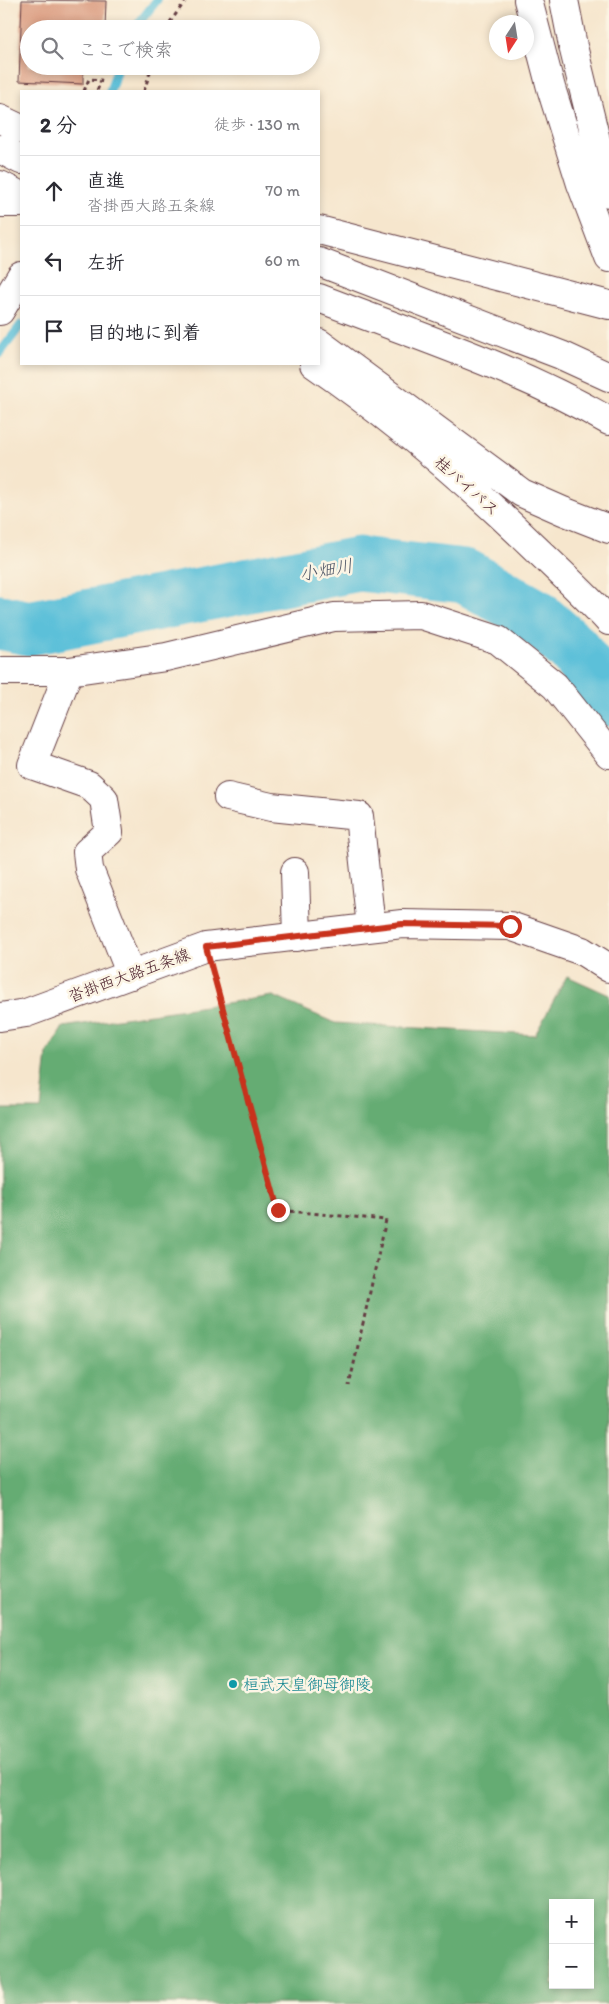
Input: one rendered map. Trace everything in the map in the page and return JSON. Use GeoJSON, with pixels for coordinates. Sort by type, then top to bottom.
{"type":"FeatureCollection","features":[{"type":"Feature","properties":{"kind":"main road"},"geometry":{"type":"LineString","coordinates":[[528,0],[551,88],[599,185]]}},
{"type":"Feature","properties":{"kind":"main road"},"geometry":{"type":"LineString","coordinates":[[564,0],[599,185],[609,258]]}},
{"type":"Feature","properties":{"kind":"main road"},"geometry":{"type":"LineString","coordinates":[[0,119],[20,129]]}},
{"type":"Feature","properties":{"kind":"main road"},"geometry":{"type":"LineString","coordinates":[[0,149],[20,159]]}},
{"type":"Feature","properties":{"kind":"main road"},"geometry":{"type":"LineString","coordinates":[[0,185],[20,195]]}},
{"type":"Feature","properties":{"kind":"main road"},"geometry":{"type":"LineString","coordinates":[[0,203],[20,203]]}},
{"type":"Feature","properties":{"kind":"main road"},"geometry":{"type":"LineString","coordinates":[[320,230],[609,305]]}},
{"type":"Feature","properties":{"kind":"main road"},"geometry":{"type":"LineString","coordinates":[[320,262],[561,355],[609,378]]}},
{"type":"Feature","properties":{"kind":"main road"},"geometry":{"type":"LineString","coordinates":[[0,310],[20,278]]}},
{"type":"Feature","properties":{"kind":"main road"},"geometry":{"type":"LineString","coordinates":[[320,298],[520,376],[582,406],[609,422]]}},
{"type":"Feature","properties":{"kind":"main road"},"geometry":{"type":"LineString","coordinates":[[320,345],[522,493],[609,529]]}},
{"type":"Feature","properties":{"kind":"main road","name":"桂バイパス"},"geometry":{"type":"LineString","coordinates":[[315,365],[448,466],[609,621]]}},
{"type":"Feature","properties":{"kind":"main road"},"geometry":{"type":"LineString","coordinates":[[0,671],[69,671],[166,657],[334,617],[422,614],[498,640],[555,686],[609,754]]}},
{"type":"Feature","properties":{"kind":"main road"},"geometry":{"type":"LineString","coordinates":[[69,671],[32,765],[89,785],[104,799],[109,832],[87,852],[89,870],[131,975]]}},
{"type":"Feature","properties":{"kind":"main road"},"geometry":{"type":"LineString","coordinates":[[228,797],[270,807],[359,816],[371,927]]}},
{"type":"Feature","properties":{"kind":"main road"},"geometry":{"type":"LineString","coordinates":[[295,872],[297,936]]}},
{"type":"Feature","properties":{"kind":"main road","name":"沓掛西大路五条線"},"geometry":{"type":"LineString","coordinates":[[0,1017],[26,1013],[206,947],[402,924],[510,926],[582,951],[609,968]]}},
{"type":"Feature","properties":{"kind":"path"},"geometry":{"type":"LineString","coordinates":[[171,20],[186,0]]}},
{"type":"Feature","properties":{"kind":"path"},"geometry":{"type":"LineString","coordinates":[[144,90],[149,75]]}},
{"type":"Feature","properties":{"kind":"path"},"geometry":{"type":"LineString","coordinates":[[84,90],[89,79],[101,80],[97,90]]}},
{"type":"Feature","properties":{"kind":"path"},"geometry":{"type":"LineString","coordinates":[[206,947],[278,1210],[386,1220],[349,1386]]}},
{"type":"Feature","properties":{"kind":"green space"},"geometry":{"type":"Polygon","coordinates":[[[567,976],[609,995],[609,2004],[0,2004],[0,1109],[41,1109],[47,1054],[63,1027],[273,996],[335,1023],[535,1035],[567,976]]]}},
{"type":"Feature","properties":{"kind":"building"},"geometry":{"type":"Polygon","coordinates":[[[22,0],[106,1],[105,20],[21,20],[22,0]]]}},
{"type":"Feature","properties":{"kind":"building"},"geometry":{"type":"Polygon","coordinates":[[[20,54],[20,75],[83,75],[83,84],[19,81],[20,54]]]}},
{"type":"Feature","properties":{"kind":"waterway"},"geometry":{"type":"LineString","coordinates":[[141,20],[157,0]]}},
{"type":"Feature","properties":{"kind":"waterway"},"geometry":{"type":"LineString","coordinates":[[110,90],[115,75]]}},
{"type":"Feature","properties":{"kind":"waterway"},"geometry":{"type":"LineString","coordinates":[[0,353],[20,326]]}},
{"type":"Feature","properties":{"kind":"waterway","name":"小畑川"},"geometry":{"type":"LineString","coordinates":[[0,622],[29,628],[359,564],[465,576],[534,615],[573,649],[609,699]]}},
{"type":"Feature","properties":{"kind":"place","name":"桓武天皇御母御陵"},"geometry":{"type":"Point","coordinates":[233,1684]}},
{"type":"Feature","properties":{"kind":"route"},"geometry":{"type":"LineString","coordinates":[[278,1210],[206,947],[402,924],[510,926]]}}]}
